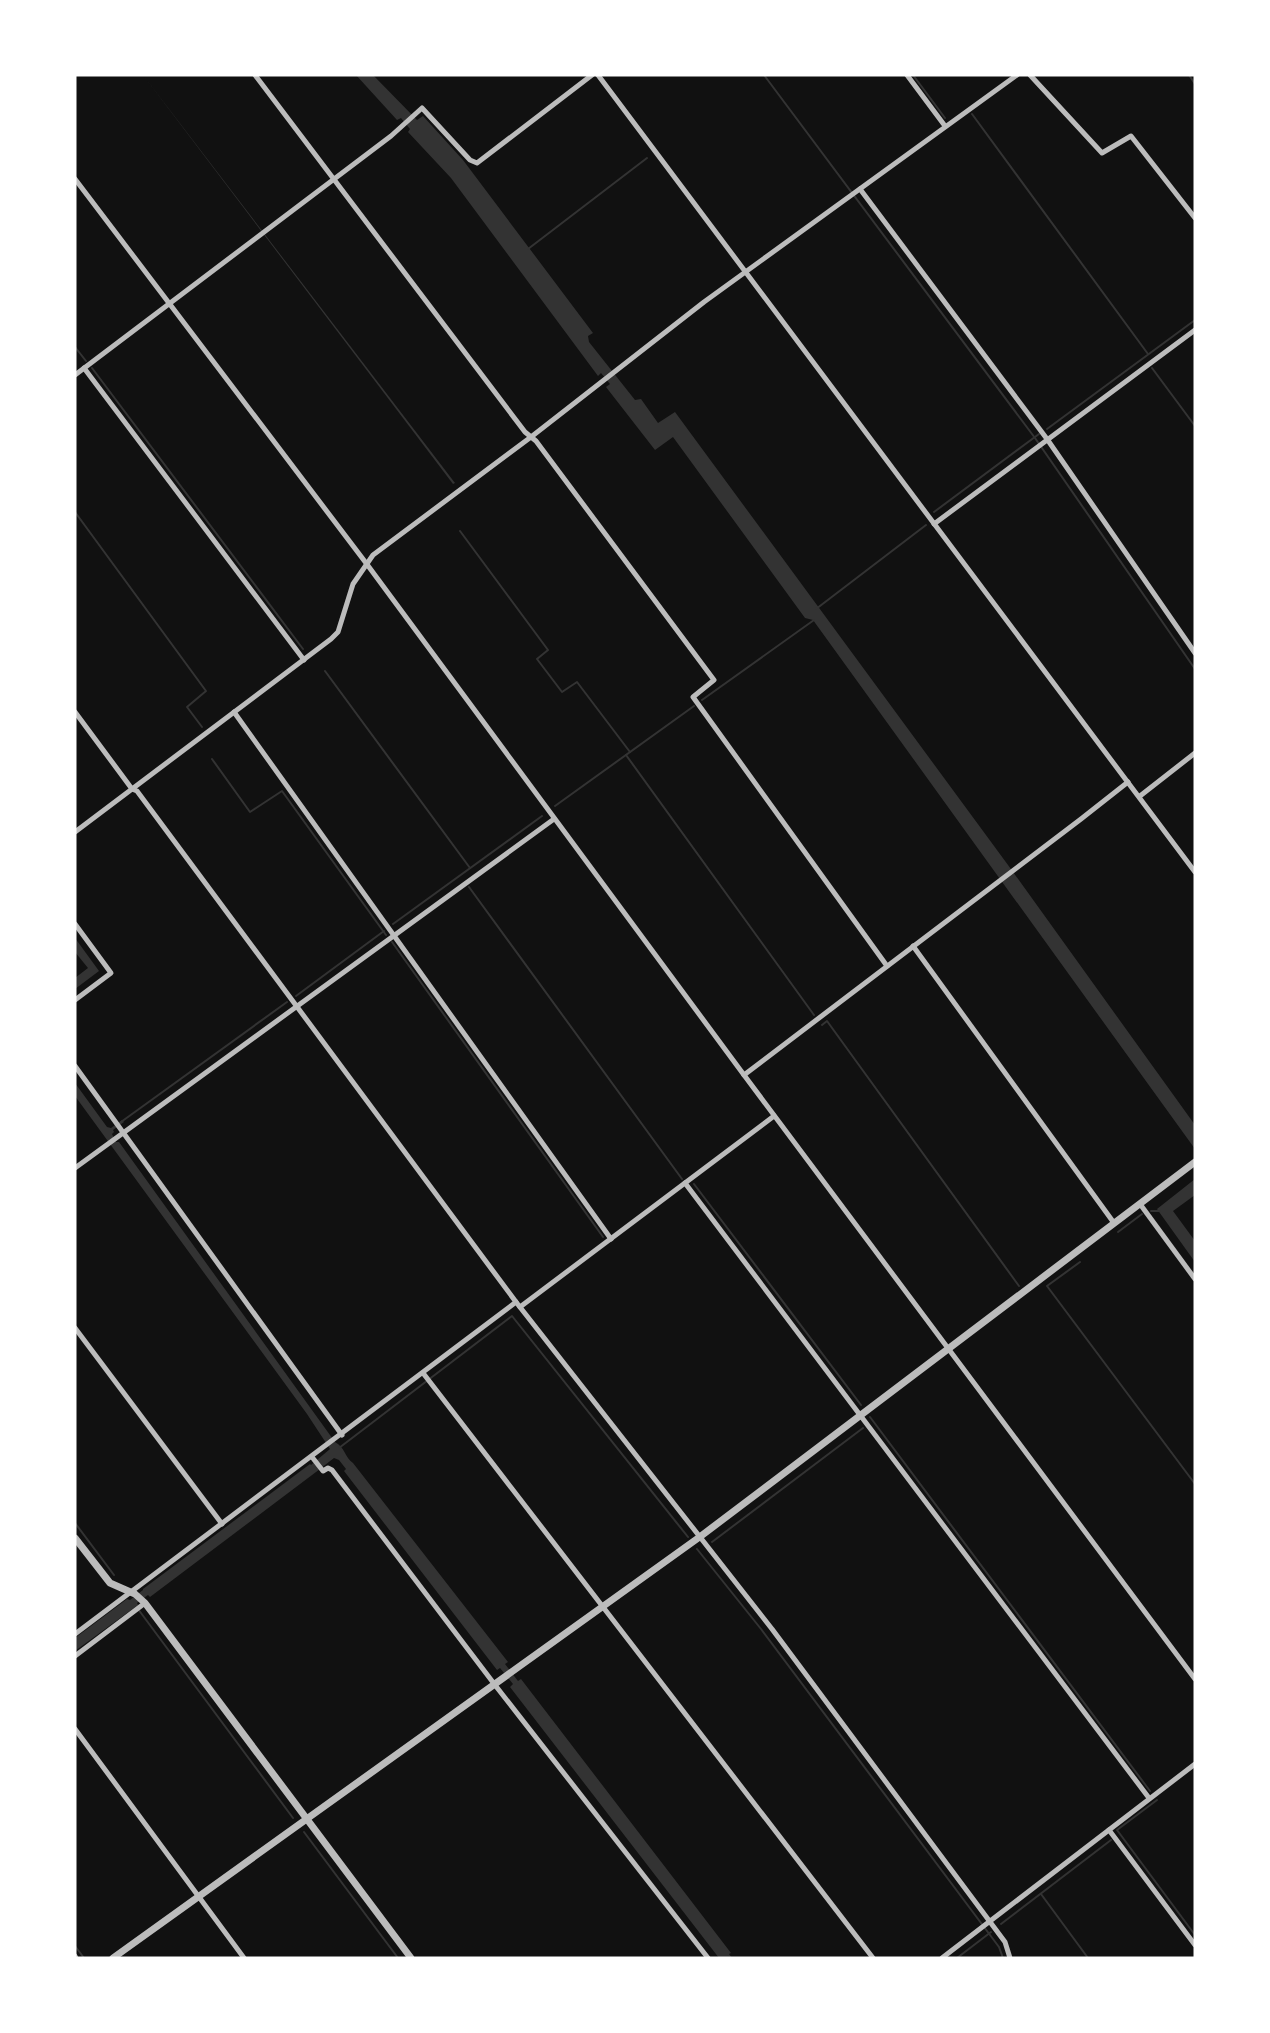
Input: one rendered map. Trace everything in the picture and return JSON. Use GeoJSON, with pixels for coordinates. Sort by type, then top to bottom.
{"type":"FeatureCollection","features":[{"type":"Feature","properties":{"kind":"street"},"geometry":{"type":"LineString","coordinates":[[255,75],[714,680],[693,697],[887,966]]}},
{"type":"Feature","properties":{"kind":"street"},"geometry":{"type":"LineString","coordinates":[[75,375],[334,179],[404,125],[422,108],[470,160],[477,163],[592,75]]}},
{"type":"Feature","properties":{"kind":"street"},"geometry":{"type":"LineString","coordinates":[[598,75],[1195,872]]}},
{"type":"Feature","properties":{"kind":"street"},"geometry":{"type":"LineString","coordinates":[[906,75],[945,126]]}},
{"type":"Feature","properties":{"kind":"street"},"geometry":{"type":"LineString","coordinates":[[75,832],[338,632],[353,584],[366,563],[390,540],[531,437],[745,272],[1017,75]]}},
{"type":"Feature","properties":{"kind":"street"},"geometry":{"type":"LineString","coordinates":[[1030,75],[1102,153],[1131,136],[1195,218]]}},
{"type":"Feature","properties":{"kind":"street"},"geometry":{"type":"LineString","coordinates":[[75,179],[366,563],[774,1116],[1195,1679]]}},
{"type":"Feature","properties":{"kind":"street"},"geometry":{"type":"LineString","coordinates":[[858,191],[1045,441],[1195,653]]}},
{"type":"Feature","properties":{"kind":"street"},"geometry":{"type":"LineString","coordinates":[[934,524],[1195,330]]}},
{"type":"Feature","properties":{"kind":"street"},"geometry":{"type":"LineString","coordinates":[[84,368],[304,660]]}},
{"type":"Feature","properties":{"kind":"street"},"geometry":{"type":"LineString","coordinates":[[234,711],[611,1239]]}},
{"type":"Feature","properties":{"kind":"street"},"geometry":{"type":"LineString","coordinates":[[75,712],[132,789],[137,791],[518,1305],[701,1536],[985,1925],[1005,1942],[1010,1958]]}},
{"type":"Feature","properties":{"kind":"street"},"geometry":{"type":"LineString","coordinates":[[1140,796],[1195,753]]}},
{"type":"Feature","properties":{"kind":"street"},"geometry":{"type":"LineString","coordinates":[[744,1075],[1128,782]]}},
{"type":"Feature","properties":{"kind":"street"},"geometry":{"type":"LineString","coordinates":[[75,1168],[554,819]]}},
{"type":"Feature","properties":{"kind":"street"},"geometry":{"type":"LineString","coordinates":[[75,924],[111,974],[75,1000]]}},
{"type":"Feature","properties":{"kind":"street"},"geometry":{"type":"LineString","coordinates":[[913,946],[1114,1223]]}},
{"type":"Feature","properties":{"kind":"street"},"geometry":{"type":"LineString","coordinates":[[75,1066],[117,1125],[121,1135],[340,1436]]}},
{"type":"Feature","properties":{"kind":"street"},"geometry":{"type":"LineString","coordinates":[[75,1634],[774,1116]]}},
{"type":"Feature","properties":{"kind":"street"},"geometry":{"type":"LineString","coordinates":[[113,1958],[701,1536],[1195,1162]]}},
{"type":"Feature","properties":{"kind":"street"},"geometry":{"type":"LineString","coordinates":[[685,1183],[1149,1798]]}},
{"type":"Feature","properties":{"kind":"street"},"geometry":{"type":"LineString","coordinates":[[1140,1204],[1195,1279]]}},
{"type":"Feature","properties":{"kind":"street"},"geometry":{"type":"LineString","coordinates":[[75,1328],[222,1524]]}},
{"type":"Feature","properties":{"kind":"street"},"geometry":{"type":"LineString","coordinates":[[424,1375],[873,1958]]}},
{"type":"Feature","properties":{"kind":"street"},"geometry":{"type":"LineString","coordinates":[[312,1457],[323,1471],[328,1468],[332,1470],[495,1685],[708,1958]]}},
{"type":"Feature","properties":{"kind":"street"},"geometry":{"type":"LineString","coordinates":[[75,1538],[110,1583],[133,1593],[142,1603],[411,1958]]}},
{"type":"Feature","properties":{"kind":"street"},"geometry":{"type":"LineString","coordinates":[[75,1656],[142,1603]]}},
{"type":"Feature","properties":{"kind":"street"},"geometry":{"type":"LineString","coordinates":[[75,1729],[244,1958]]}},
{"type":"Feature","properties":{"kind":"street"},"geometry":{"type":"LineString","coordinates":[[942,1958],[1149,1798],[1194,1766]]}},
{"type":"Feature","properties":{"kind":"street"},"geometry":{"type":"LineString","coordinates":[[1109,1830],[1195,1945]]}},
{"type":"Feature","properties":{"kind":"shaded area"},"geometry":{"type":"Polygon","coordinates":[[[143,75],[455,483],[453,484],[143,75]]]}},
{"type":"Feature","properties":{"kind":"shaded area"},"geometry":{"type":"Polygon","coordinates":[[[356,75],[373,75],[417,120],[423,116],[463,160],[593,333],[588,336],[589,342],[635,400],[641,399],[658,423],[675,412],[1008,865],[1195,1125],[1195,1149],[813,620],[805,618],[673,437],[655,450],[606,387],[610,384],[601,373],[598,376],[451,178],[408,132],[410,129],[401,118],[397,120],[356,75]]]}},
{"type":"Feature","properties":{"kind":"shaded area"},"geometry":{"type":"Polygon","coordinates":[[[75,938],[99,971],[75,989],[75,978],[88,968],[75,952],[75,938]]]}},
{"type":"Feature","properties":{"kind":"shaded area"},"geometry":{"type":"Polygon","coordinates":[[[75,1083],[107,1127],[111,1128],[122,1120],[124,1122],[113,1130],[112,1134],[116,1142],[119,1142],[335,1442],[508,1662],[505,1664],[518,1681],[521,1679],[731,1953],[729,1954],[732,1958],[719,1958],[510,1687],[513,1684],[500,1668],[497,1670],[344,1471],[346,1469],[339,1460],[334,1458],[75,1651],[75,1638],[127,1599],[130,1600],[330,1449],[307,1414],[75,1096],[75,1083]]]}},
{"type":"Feature","properties":{"kind":"shaded area"},"geometry":{"type":"Polygon","coordinates":[[[1195,1179],[1195,1195],[1173,1211],[1195,1241],[1195,1262],[1157,1209],[1195,1179]]]}},
{"type":"Feature","properties":{"kind":"waterway"},"geometry":{"type":"LineString","coordinates":[[764,75],[1035,438],[1195,669]]}},
{"type":"Feature","properties":{"kind":"waterway"},"geometry":{"type":"LineString","coordinates":[[913,75],[945,118]]}},
{"type":"Feature","properties":{"kind":"waterway"},"geometry":{"type":"LineString","coordinates":[[1189,75],[1195,84]]}},
{"type":"Feature","properties":{"kind":"waterway"},"geometry":{"type":"LineString","coordinates":[[972,114],[1148,354]]}},
{"type":"Feature","properties":{"kind":"waterway"},"geometry":{"type":"LineString","coordinates":[[528,249],[647,158]]}},
{"type":"Feature","properties":{"kind":"waterway"},"geometry":{"type":"LineString","coordinates":[[1047,429],[1195,320]]}},
{"type":"Feature","properties":{"kind":"waterway"},"geometry":{"type":"LineString","coordinates":[[75,347],[86,361]]}},
{"type":"Feature","properties":{"kind":"waterway"},"geometry":{"type":"LineString","coordinates":[[92,368],[303,649]]}},
{"type":"Feature","properties":{"kind":"waterway"},"geometry":{"type":"LineString","coordinates":[[1152,368],[1195,426]]}},
{"type":"Feature","properties":{"kind":"waterway"},"geometry":{"type":"LineString","coordinates":[[934,512],[1039,434]]}},
{"type":"Feature","properties":{"kind":"waterway"},"geometry":{"type":"LineString","coordinates":[[75,512],[206,691],[187,707],[202,727]]}},
{"type":"Feature","properties":{"kind":"waterway"},"geometry":{"type":"LineString","coordinates":[[816,609],[926,525]]}},
{"type":"Feature","properties":{"kind":"waterway"},"geometry":{"type":"LineString","coordinates":[[460,531],[548,650],[537,659],[562,692],[577,682],[630,752]]}},
{"type":"Feature","properties":{"kind":"waterway"},"geometry":{"type":"LineString","coordinates":[[702,700],[814,620]]}},
{"type":"Feature","properties":{"kind":"waterway"},"geometry":{"type":"LineString","coordinates":[[325,671],[470,868]]}},
{"type":"Feature","properties":{"kind":"waterway"},"geometry":{"type":"LineString","coordinates":[[555,806],[694,706]]}},
{"type":"Feature","properties":{"kind":"waterway"},"geometry":{"type":"LineString","coordinates":[[626,755],[814,1015]]}},
{"type":"Feature","properties":{"kind":"waterway"},"geometry":{"type":"LineString","coordinates":[[212,759],[250,812],[282,791],[386,935]]}},
{"type":"Feature","properties":{"kind":"waterway"},"geometry":{"type":"LineString","coordinates":[[393,924],[542,816]]}},
{"type":"Feature","properties":{"kind":"waterway"},"geometry":{"type":"LineString","coordinates":[[469,887],[682,1179]]}},
{"type":"Feature","properties":{"kind":"waterway"},"geometry":{"type":"LineString","coordinates":[[296,996],[384,931]]}},
{"type":"Feature","properties":{"kind":"waterway"},"geometry":{"type":"LineString","coordinates":[[392,942],[603,1237]]}},
{"type":"Feature","properties":{"kind":"waterway"},"geometry":{"type":"LineString","coordinates":[[121,1122],[287,1002]]}},
{"type":"Feature","properties":{"kind":"waterway"},"geometry":{"type":"LineString","coordinates":[[822,1025],[827,1021],[1019,1286]]}},
{"type":"Feature","properties":{"kind":"waterway"},"geometry":{"type":"LineString","coordinates":[[694,1184],[861,1405]]}},
{"type":"Feature","properties":{"kind":"waterway"},"geometry":{"type":"LineString","coordinates":[[1151,1211],[1160,1211]]}},
{"type":"Feature","properties":{"kind":"waterway"},"geometry":{"type":"LineString","coordinates":[[1118,1232],[1142,1214]]}},
{"type":"Feature","properties":{"kind":"waterway"},"geometry":{"type":"LineString","coordinates":[[1080,1262],[1047,1286],[1195,1484]]}},
{"type":"Feature","properties":{"kind":"waterway"},"geometry":{"type":"LineString","coordinates":[[339,1448],[512,1316],[688,1537]]}},
{"type":"Feature","properties":{"kind":"waterway"},"geometry":{"type":"LineString","coordinates":[[870,1417],[1150,1791]]}},
{"type":"Feature","properties":{"kind":"waterway"},"geometry":{"type":"LineString","coordinates":[[712,1542],[863,1428]]}},
{"type":"Feature","properties":{"kind":"waterway"},"geometry":{"type":"LineString","coordinates":[[75,1523],[114,1575]]}},
{"type":"Feature","properties":{"kind":"waterway"},"geometry":{"type":"LineString","coordinates":[[697,1549],[761,1629],[999,1947],[1003,1958]]}},
{"type":"Feature","properties":{"kind":"waterway"},"geometry":{"type":"LineString","coordinates":[[138,1609],[293,1818]]}},
{"type":"Feature","properties":{"kind":"waterway"},"geometry":{"type":"LineString","coordinates":[[1157,1800],[1117,1830],[1195,1935]]}},
{"type":"Feature","properties":{"kind":"waterway"},"geometry":{"type":"LineString","coordinates":[[304,1832],[398,1958]]}},
{"type":"Feature","properties":{"kind":"waterway"},"geometry":{"type":"LineString","coordinates":[[1001,1924],[1111,1840]]}},
{"type":"Feature","properties":{"kind":"waterway"},"geometry":{"type":"LineString","coordinates":[[1041,1894],[1088,1958]]}},
{"type":"Feature","properties":{"kind":"waterway"},"geometry":{"type":"LineString","coordinates":[[957,1958],[991,1932]]}},
{"type":"Feature","properties":{"kind":"waterway"},"geometry":{"type":"LineString","coordinates":[[75,1946],[84,1958]]}}]}
